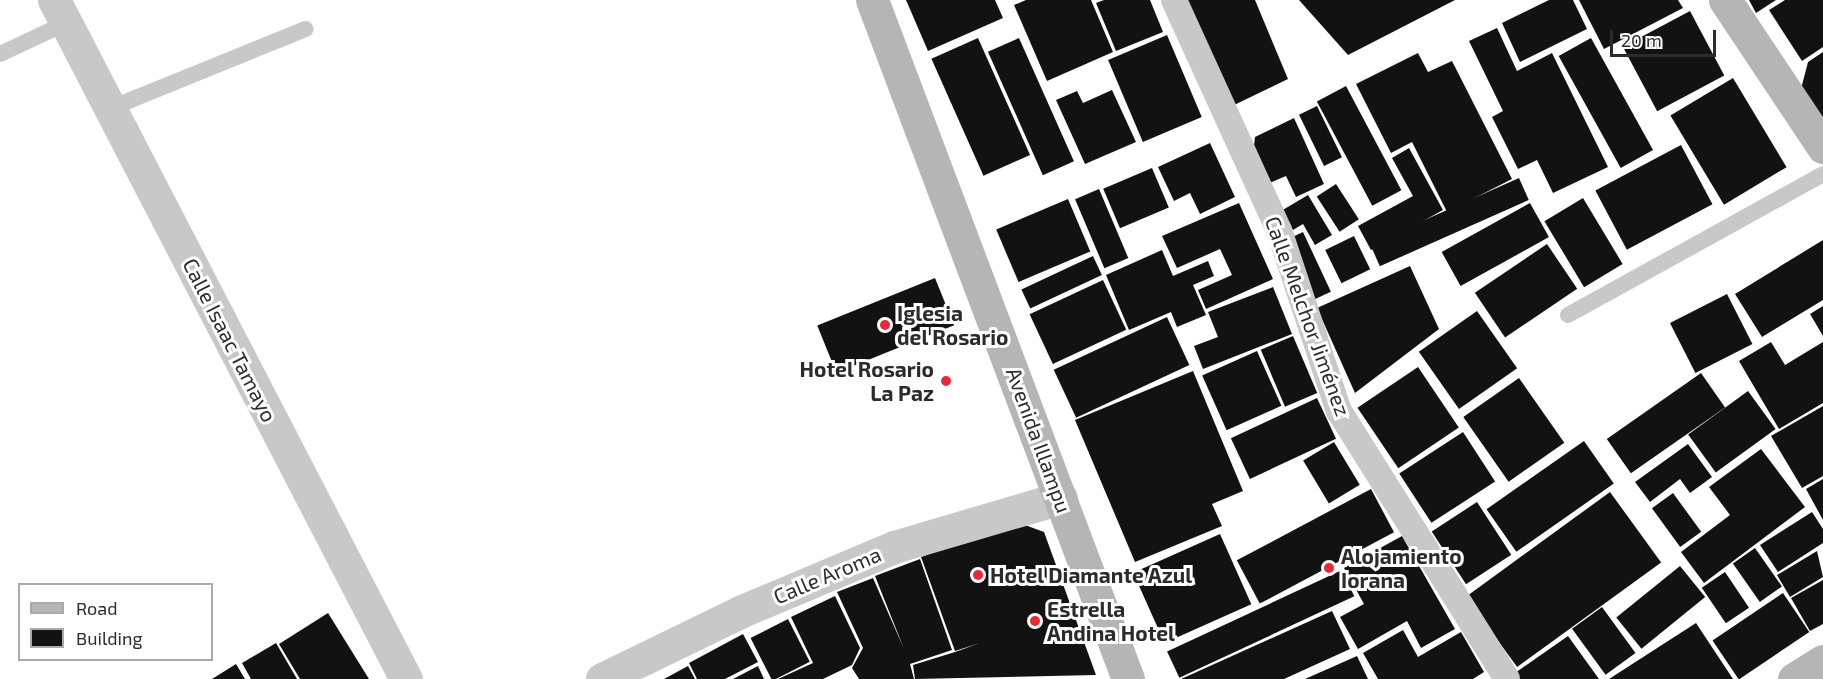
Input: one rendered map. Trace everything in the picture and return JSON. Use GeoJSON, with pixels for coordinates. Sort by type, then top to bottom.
{"type":"FeatureCollection","features":[{"type":"Feature","properties":{"kind":"main road","name":"Avenida Illampu"},"geometry":{"type":"LineString","coordinates":[[872,0],[1128,679]]}},
{"type":"Feature","properties":{"kind":"main road"},"geometry":{"type":"LineString","coordinates":[[1725,0],[1823,147]]}},
{"type":"Feature","properties":{"kind":"main road"},"geometry":{"type":"LineString","coordinates":[[1794,679],[1823,661]]}},
{"type":"Feature","properties":{"kind":"street","name":"Calle Melchor Jiménez"},"geometry":{"type":"LineString","coordinates":[[1174,0],[1279,230],[1339,411],[1507,679]]}},
{"type":"Feature","properties":{"kind":"street","name":"Calle Isaac Tamayo"},"geometry":{"type":"LineString","coordinates":[[60,12],[406,679]]}},
{"type":"Feature","properties":{"kind":"street","name":"Calle Aroma"},"geometry":{"type":"LineString","coordinates":[[602,679],[742,611],[894,547],[1061,498]]}},
{"type":"Feature","properties":{"kind":"lane"},"geometry":{"type":"LineString","coordinates":[[0,54],[60,12]]}},
{"type":"Feature","properties":{"kind":"lane"},"geometry":{"type":"LineString","coordinates":[[111,108],[306,29]]}},
{"type":"Feature","properties":{"kind":"lane"},"geometry":{"type":"LineString","coordinates":[[1568,315],[1823,174]]}},
{"type":"Feature","properties":{"kind":"building"},"geometry":{"type":"Polygon","coordinates":[[[906,0],[995,0],[1003,18],[928,51],[906,0]]]}},
{"type":"Feature","properties":{"kind":"building"},"geometry":{"type":"Polygon","coordinates":[[[1026,0],[1091,0],[1113,52],[1047,81],[1014,5],[1026,0]]]}},
{"type":"Feature","properties":{"kind":"building"},"geometry":{"type":"Polygon","coordinates":[[[1104,0],[1150,0],[1163,32],[1116,51],[1096,3],[1104,0]]]}},
{"type":"Feature","properties":{"kind":"building"},"geometry":{"type":"Polygon","coordinates":[[[1184,0],[1255,0],[1288,79],[1230,107],[1184,0]]]}},
{"type":"Feature","properties":{"kind":"building"},"geometry":{"type":"Polygon","coordinates":[[[1299,0],[1455,0],[1348,55],[1299,0]]]}},
{"type":"Feature","properties":{"kind":"building"},"geometry":{"type":"Polygon","coordinates":[[[1549,0],[1573,0],[1587,29],[1520,62],[1502,23],[1549,0]]]}},
{"type":"Feature","properties":{"kind":"building"},"geometry":{"type":"Polygon","coordinates":[[[1579,0],[1678,0],[1683,8],[1604,49],[1579,0]]]}},
{"type":"Feature","properties":{"kind":"building"},"geometry":{"type":"Polygon","coordinates":[[[1749,0],[1776,0],[1756,13],[1749,0]]]}},
{"type":"Feature","properties":{"kind":"building"},"geometry":{"type":"Polygon","coordinates":[[[1785,0],[1823,0],[1823,47],[1802,61],[1769,10],[1785,0]]]}},
{"type":"Feature","properties":{"kind":"building"},"geometry":{"type":"Polygon","coordinates":[[[1690,11],[1724,75],[1657,111],[1623,47],[1690,11]]]}},
{"type":"Feature","properties":{"kind":"building"},"geometry":{"type":"Polygon","coordinates":[[[1497,28],[1517,71],[1552,53],[1608,167],[1553,193],[1537,160],[1518,169],[1492,117],[1503,111],[1469,41],[1497,28]]]}},
{"type":"Feature","properties":{"kind":"building"},"geometry":{"type":"Polygon","coordinates":[[[1167,35],[1202,117],[1143,142],[1108,60],[1167,35]]]}},
{"type":"Feature","properties":{"kind":"building"},"geometry":{"type":"Polygon","coordinates":[[[978,38],[1030,155],[983,176],[931,59],[978,38]]]}},
{"type":"Feature","properties":{"kind":"building"},"geometry":{"type":"Polygon","coordinates":[[[1019,38],[1074,161],[1043,175],[988,52],[1019,38]]]}},
{"type":"Feature","properties":{"kind":"building"},"geometry":{"type":"Polygon","coordinates":[[[1591,38],[1653,150],[1621,168],[1559,56],[1591,38]]]}},
{"type":"Feature","properties":{"kind":"building"},"geometry":{"type":"Polygon","coordinates":[[[1823,52],[1823,124],[1801,89],[1808,62],[1823,52]]]}},
{"type":"Feature","properties":{"kind":"building"},"geometry":{"type":"Polygon","coordinates":[[[1418,53],[1428,72],[1452,61],[1512,179],[1447,212],[1412,142],[1391,153],[1356,84],[1418,53]]]}},
{"type":"Feature","properties":{"kind":"building"},"geometry":{"type":"Polygon","coordinates":[[[1733,78],[1787,167],[1724,205],[1670,116],[1733,78]]]}},
{"type":"Feature","properties":{"kind":"building"},"geometry":{"type":"Polygon","coordinates":[[[1346,86],[1401,190],[1372,206],[1317,101],[1346,86]]]}},
{"type":"Feature","properties":{"kind":"building"},"geometry":{"type":"Polygon","coordinates":[[[1112,90],[1136,142],[1085,164],[1056,100],[1077,91],[1083,103],[1112,90]]]}},
{"type":"Feature","properties":{"kind":"building"},"geometry":{"type":"Polygon","coordinates":[[[1317,106],[1342,157],[1324,166],[1299,115],[1317,106]]]}},
{"type":"Feature","properties":{"kind":"building"},"geometry":{"type":"Polygon","coordinates":[[[1294,118],[1324,184],[1296,197],[1286,176],[1267,184],[1253,154],[1255,137],[1294,118]]]}},
{"type":"Feature","properties":{"kind":"building"},"geometry":{"type":"Polygon","coordinates":[[[1210,143],[1235,197],[1200,214],[1190,193],[1174,201],[1158,167],[1210,143]]]}},
{"type":"Feature","properties":{"kind":"building"},"geometry":{"type":"Polygon","coordinates":[[[1681,145],[1712,204],[1627,250],[1595,191],[1681,145]]]}},
{"type":"Feature","properties":{"kind":"building"},"geometry":{"type":"Polygon","coordinates":[[[1409,148],[1443,210],[1371,250],[1358,226],[1413,196],[1392,158],[1409,148]]]}},
{"type":"Feature","properties":{"kind":"building"},"geometry":{"type":"Polygon","coordinates":[[[1152,168],[1169,208],[1120,228],[1103,189],[1152,168]]]}},
{"type":"Feature","properties":{"kind":"building"},"geometry":{"type":"Polygon","coordinates":[[[1519,178],[1529,200],[1380,266],[1370,244],[1519,178]]]}},
{"type":"Feature","properties":{"kind":"building"},"geometry":{"type":"Polygon","coordinates":[[[1336,184],[1359,219],[1340,232],[1317,197],[1336,184]]]}},
{"type":"Feature","properties":{"kind":"building"},"geometry":{"type":"Polygon","coordinates":[[[1099,189],[1128,258],[1104,268],[1075,199],[1099,189]]]}},
{"type":"Feature","properties":{"kind":"building"},"geometry":{"type":"Polygon","coordinates":[[[1308,195],[1332,235],[1315,245],[1303,224],[1293,230],[1281,211],[1308,195]]]}},
{"type":"Feature","properties":{"kind":"building"},"geometry":{"type":"Polygon","coordinates":[[[1583,198],[1623,264],[1584,287],[1544,221],[1583,198]]]}},
{"type":"Feature","properties":{"kind":"building"},"geometry":{"type":"Polygon","coordinates":[[[1068,199],[1090,251],[1018,282],[996,229],[1068,199]]]}},
{"type":"Feature","properties":{"kind":"building"},"geometry":{"type":"Polygon","coordinates":[[[1239,203],[1273,279],[1206,309],[1198,290],[1232,275],[1220,249],[1177,268],[1162,236],[1239,203]]]}},
{"type":"Feature","properties":{"kind":"building"},"geometry":{"type":"Polygon","coordinates":[[[1530,203],[1549,237],[1461,286],[1442,252],[1530,203]]]}},
{"type":"Feature","properties":{"kind":"building"},"geometry":{"type":"Polygon","coordinates":[[[1303,232],[1331,292],[1314,300],[1286,240],[1303,232]]]}},
{"type":"Feature","properties":{"kind":"building"},"geometry":{"type":"Polygon","coordinates":[[[1354,236],[1370,269],[1341,283],[1325,250],[1354,236]]]}},
{"type":"Feature","properties":{"kind":"building"},"geometry":{"type":"Polygon","coordinates":[[[1823,240],[1823,300],[1762,337],[1735,294],[1823,240]]]}},
{"type":"Feature","properties":{"kind":"building"},"geometry":{"type":"Polygon","coordinates":[[[1547,244],[1577,289],[1505,337],[1475,293],[1547,244]]]}},
{"type":"Feature","properties":{"kind":"building"},"geometry":{"type":"Polygon","coordinates":[[[1162,250],[1173,276],[1208,261],[1214,276],[1193,285],[1206,315],[1177,327],[1171,312],[1129,330],[1106,275],[1162,250]]]}},
{"type":"Feature","properties":{"kind":"building"},"geometry":{"type":"Polygon","coordinates":[[[1093,256],[1102,275],[1030,308],[1021,289],[1093,256]]]}},
{"type":"Feature","properties":{"kind":"building"},"geometry":{"type":"Polygon","coordinates":[[[1410,266],[1439,329],[1355,393],[1317,308],[1410,266]]]}},
{"type":"Feature","properties":{"kind":"building","name":"Iglesia del Rosario"},"geometry":{"type":"Polygon","coordinates":[[[935,278],[954,325],[836,373],[817,326],[935,278]]]}},
{"type":"Feature","properties":{"kind":"building"},"geometry":{"type":"Polygon","coordinates":[[[1103,280],[1126,330],[1053,364],[1030,314],[1103,280]]]}},
{"type":"Feature","properties":{"kind":"building"},"geometry":{"type":"Polygon","coordinates":[[[1273,287],[1292,334],[1203,369],[1194,346],[1218,337],[1208,312],[1273,287]]]}},
{"type":"Feature","properties":{"kind":"building"},"geometry":{"type":"Polygon","coordinates":[[[1727,294],[1752,344],[1695,373],[1670,323],[1727,294]]]}},
{"type":"Feature","properties":{"kind":"building"},"geometry":{"type":"Polygon","coordinates":[[[1823,306],[1823,336],[1810,314],[1823,306]]]}},
{"type":"Feature","properties":{"kind":"building"},"geometry":{"type":"Polygon","coordinates":[[[1477,311],[1517,368],[1459,409],[1419,352],[1477,311]]]}},
{"type":"Feature","properties":{"kind":"building"},"geometry":{"type":"Polygon","coordinates":[[[1167,317],[1189,365],[1076,418],[1054,370],[1167,317]]]}},
{"type":"Feature","properties":{"kind":"building"},"geometry":{"type":"Polygon","coordinates":[[[1293,336],[1317,393],[1285,407],[1261,350],[1293,336]]]}},
{"type":"Feature","properties":{"kind":"building"},"geometry":{"type":"Polygon","coordinates":[[[1771,342],[1785,365],[1823,342],[1823,403],[1779,429],[1739,361],[1771,342]]]}},
{"type":"Feature","properties":{"kind":"building"},"geometry":{"type":"Polygon","coordinates":[[[1257,351],[1281,406],[1227,430],[1202,375],[1257,351]]]}},
{"type":"Feature","properties":{"kind":"building"},"geometry":{"type":"Polygon","coordinates":[[[1418,367],[1459,428],[1398,468],[1357,408],[1418,367]]]}},
{"type":"Feature","properties":{"kind":"building"},"geometry":{"type":"Polygon","coordinates":[[[1193,371],[1243,491],[1212,504],[1222,526],[1135,562],[1075,420],[1193,371]]]}},
{"type":"Feature","properties":{"kind":"building"},"geometry":{"type":"Polygon","coordinates":[[[1701,373],[1725,407],[1631,473],[1607,439],[1701,373]]]}},
{"type":"Feature","properties":{"kind":"building"},"geometry":{"type":"Polygon","coordinates":[[[1519,378],[1564,443],[1509,482],[1463,417],[1519,378]]]}},
{"type":"Feature","properties":{"kind":"building"},"geometry":{"type":"Polygon","coordinates":[[[1748,391],[1776,429],[1716,473],[1688,434],[1748,391]]]}},
{"type":"Feature","properties":{"kind":"building"},"geometry":{"type":"Polygon","coordinates":[[[1317,398],[1336,439],[1250,479],[1231,438],[1317,398]]]}},
{"type":"Feature","properties":{"kind":"building"},"geometry":{"type":"Polygon","coordinates":[[[1823,406],[1823,476],[1802,488],[1771,436],[1823,406]]]}},
{"type":"Feature","properties":{"kind":"building"},"geometry":{"type":"Polygon","coordinates":[[[1463,432],[1495,481],[1431,523],[1399,473],[1463,432]]]}},
{"type":"Feature","properties":{"kind":"building"},"geometry":{"type":"Polygon","coordinates":[[[1584,441],[1614,484],[1516,552],[1487,509],[1584,441]]]}},
{"type":"Feature","properties":{"kind":"building"},"geometry":{"type":"Polygon","coordinates":[[[1334,442],[1360,485],[1329,503],[1303,461],[1334,442]]]}},
{"type":"Feature","properties":{"kind":"building"},"geometry":{"type":"Polygon","coordinates":[[[1688,444],[1712,477],[1690,493],[1680,479],[1650,502],[1635,482],[1688,444]]]}},
{"type":"Feature","properties":{"kind":"building"},"geometry":{"type":"Polygon","coordinates":[[[1761,449],[1805,507],[1704,583],[1681,552],[1730,515],[1709,487],[1761,449]]]}},
{"type":"Feature","properties":{"kind":"building"},"geometry":{"type":"Polygon","coordinates":[[[1823,479],[1823,520],[1806,489],[1823,479]]]}},
{"type":"Feature","properties":{"kind":"building"},"geometry":{"type":"Polygon","coordinates":[[[1371,489],[1394,532],[1260,604],[1237,560],[1371,489]]]}},
{"type":"Feature","properties":{"kind":"building"},"geometry":{"type":"Polygon","coordinates":[[[1610,492],[1661,562],[1517,667],[1466,597],[1610,492]]]}},
{"type":"Feature","properties":{"kind":"building"},"geometry":{"type":"Polygon","coordinates":[[[1673,493],[1701,532],[1680,547],[1652,508],[1673,493]]]}},
{"type":"Feature","properties":{"kind":"building"},"geometry":{"type":"Polygon","coordinates":[[[1477,502],[1511,555],[1466,584],[1432,531],[1477,502]]]}},
{"type":"Feature","properties":{"kind":"building"},"geometry":{"type":"Polygon","coordinates":[[[1812,512],[1823,529],[1823,543],[1778,572],[1760,545],[1812,512]]]}},
{"type":"Feature","properties":{"kind":"building"},"geometry":{"type":"Polygon","coordinates":[[[1017,522],[1044,532],[1096,675],[915,679],[913,665],[980,643],[955,651],[921,557],[1017,522]]]}},
{"type":"Feature","properties":{"kind":"building"},"geometry":{"type":"Polygon","coordinates":[[[1220,534],[1251,604],[1165,643],[1133,573],[1220,534]]]}},
{"type":"Feature","properties":{"kind":"building"},"geometry":{"type":"Polygon","coordinates":[[[1402,536],[1455,629],[1421,648],[1407,621],[1358,649],[1340,617],[1364,604],[1344,568],[1402,536]]]}},
{"type":"Feature","properties":{"kind":"building"},"geometry":{"type":"Polygon","coordinates":[[[1755,548],[1782,587],[1760,602],[1733,563],[1755,548]]]}},
{"type":"Feature","properties":{"kind":"building"},"geometry":{"type":"Polygon","coordinates":[[[1817,551],[1823,577],[1790,597],[1777,575],[1817,551]]]}},
{"type":"Feature","properties":{"kind":"building"},"geometry":{"type":"Polygon","coordinates":[[[920,559],[952,650],[910,664],[914,679],[859,679],[852,668],[863,648],[837,592],[873,578],[904,649],[875,576],[920,559]]]}},
{"type":"Feature","properties":{"kind":"building"},"geometry":{"type":"Polygon","coordinates":[[[1680,566],[1705,597],[1641,649],[1616,618],[1680,566]]]}},
{"type":"Feature","properties":{"kind":"building"},"geometry":{"type":"Polygon","coordinates":[[[1342,570],[1354,596],[1179,678],[1167,652],[1342,570]]]}},
{"type":"Feature","properties":{"kind":"building"},"geometry":{"type":"Polygon","coordinates":[[[1725,572],[1749,608],[1726,623],[1702,588],[1725,572]]]}},
{"type":"Feature","properties":{"kind":"building"},"geometry":{"type":"Polygon","coordinates":[[[1823,580],[1823,624],[1810,631],[1791,598],[1823,580]]]}},
{"type":"Feature","properties":{"kind":"building"},"geometry":{"type":"Polygon","coordinates":[[[1783,593],[1809,632],[1740,679],[1713,641],[1783,593]]]}},
{"type":"Feature","properties":{"kind":"building"},"geometry":{"type":"Polygon","coordinates":[[[835,596],[860,648],[852,665],[823,679],[778,679],[813,663],[791,617],[835,596]]]}},
{"type":"Feature","properties":{"kind":"building"},"geometry":{"type":"Polygon","coordinates":[[[1602,607],[1636,653],[1606,675],[1572,629],[1602,607]]]}},
{"type":"Feature","properties":{"kind":"building"},"geometry":{"type":"Polygon","coordinates":[[[1332,611],[1350,649],[1284,679],[1181,679],[1332,611]]]}},
{"type":"Feature","properties":{"kind":"building"},"geometry":{"type":"Polygon","coordinates":[[[328,613],[369,679],[300,679],[279,644],[328,613]]]}},
{"type":"Feature","properties":{"kind":"building"},"geometry":{"type":"Polygon","coordinates":[[[788,619],[810,662],[776,679],[771,679],[751,638],[788,619]]]}},
{"type":"Feature","properties":{"kind":"building"},"geometry":{"type":"Polygon","coordinates":[[[1696,623],[1733,679],[1609,679],[1696,623]]]}},
{"type":"Feature","properties":{"kind":"building"},"geometry":{"type":"Polygon","coordinates":[[[1403,630],[1418,657],[1461,632],[1484,672],[1473,679],[1378,679],[1363,653],[1403,630]]]}},
{"type":"Feature","properties":{"kind":"building"},"geometry":{"type":"Polygon","coordinates":[[[743,634],[758,662],[725,679],[697,679],[689,663],[743,634]]]}},
{"type":"Feature","properties":{"kind":"building"},"geometry":{"type":"Polygon","coordinates":[[[1568,636],[1599,679],[1519,679],[1515,673],[1568,636]]]}},
{"type":"Feature","properties":{"kind":"building"},"geometry":{"type":"Polygon","coordinates":[[[276,643],[297,679],[251,679],[242,663],[276,643]]]}},
{"type":"Feature","properties":{"kind":"building"},"geometry":{"type":"Polygon","coordinates":[[[1357,656],[1368,679],[1305,679],[1357,656]]]}},
{"type":"Feature","properties":{"kind":"building"},"geometry":{"type":"Polygon","coordinates":[[[236,664],[245,679],[212,679],[236,664]]]}},
{"type":"Feature","properties":{"kind":"building"},"geometry":{"type":"Polygon","coordinates":[[[688,666],[695,679],[664,679],[688,666]]]}},
{"type":"Feature","properties":{"kind":"building"},"geometry":{"type":"Polygon","coordinates":[[[758,666],[764,679],[733,679],[758,666]]]}},
{"type":"Feature","properties":{"kind":"place","name":"Iglesia del Rosario"},"geometry":{"type":"Point","coordinates":[885,325]}},
{"type":"Feature","properties":{"kind":"place","name":"Hotel Rosario La Paz"},"geometry":{"type":"Point","coordinates":[946,381]}},
{"type":"Feature","properties":{"kind":"place","name":"Alojamiento Iorana"},"geometry":{"type":"Point","coordinates":[1329,568]}},
{"type":"Feature","properties":{"kind":"place","name":"Hotel Diamante Azul"},"geometry":{"type":"Point","coordinates":[978,575]}},
{"type":"Feature","properties":{"kind":"place","name":"Estrella Andina Hotel"},"geometry":{"type":"Point","coordinates":[1035,621]}}]}
